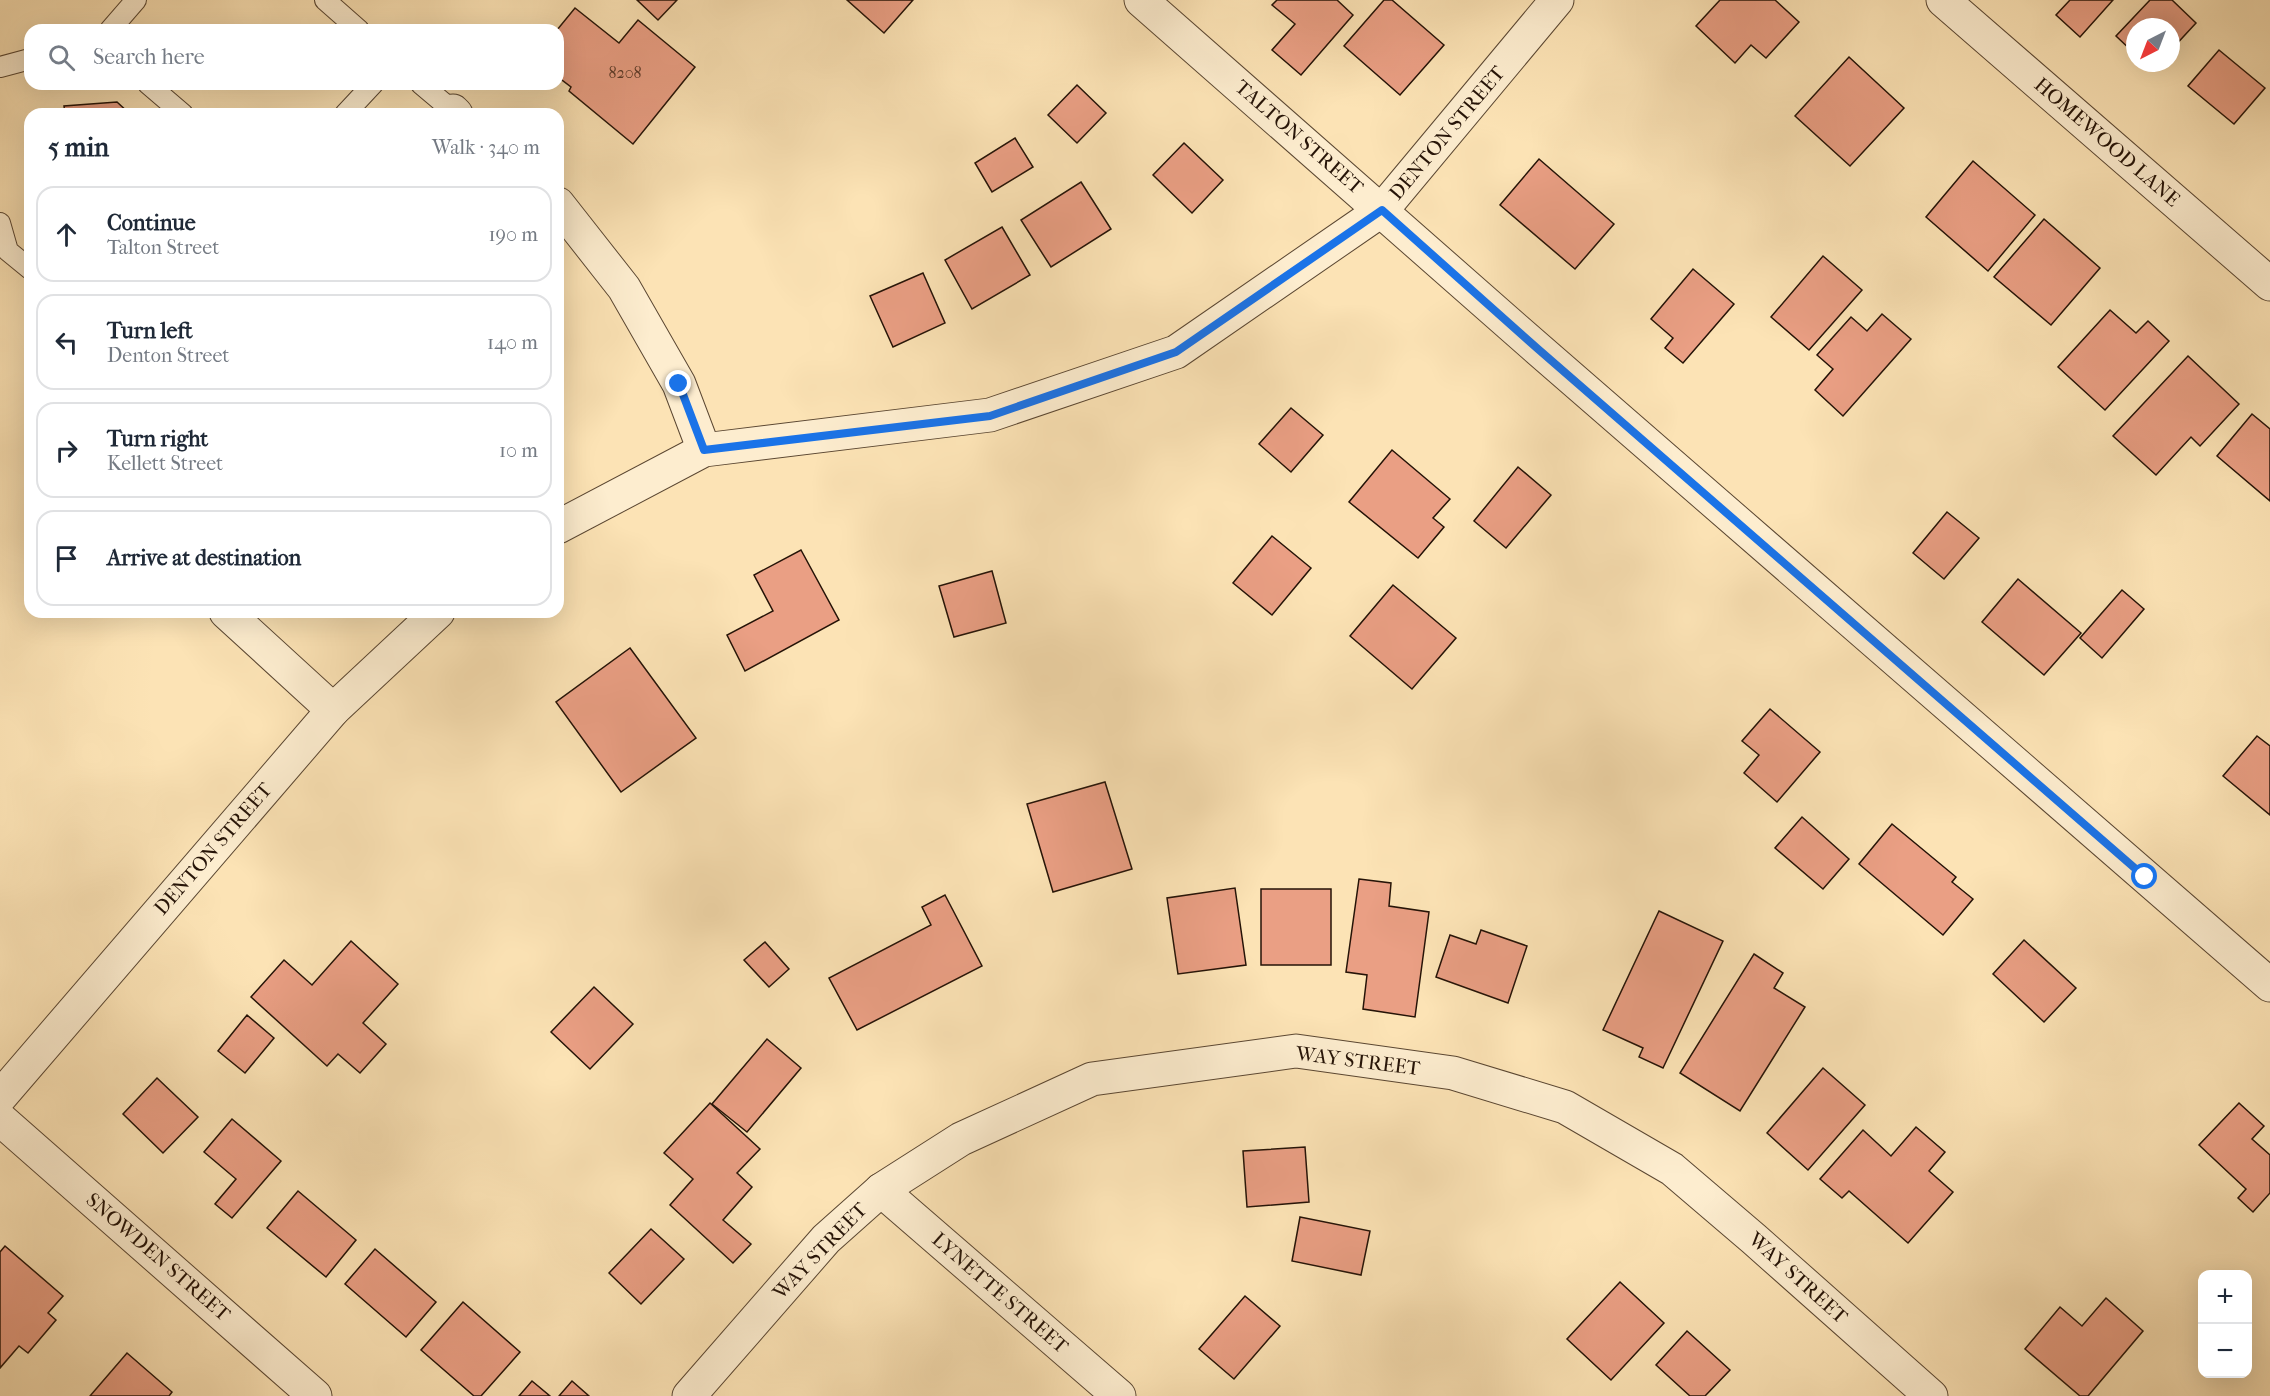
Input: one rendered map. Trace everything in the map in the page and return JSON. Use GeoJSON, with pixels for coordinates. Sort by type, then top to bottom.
{"type":"FeatureCollection","features":[{"type":"Feature","properties":{"kind":"street","name":"TALTON STREET"},"geometry":{"type":"LineString","coordinates":[[1141,0],[1538,349],[2270,985]]}},
{"type":"Feature","properties":{"kind":"street","name":"DENTON STREET"},"geometry":{"type":"LineString","coordinates":[[564,524],[704,450],[990,416],[1176,352],[1382,210],[1557,0]]}},
{"type":"Feature","properties":{"kind":"street","name":"HOMEWOOD LANE"},"geometry":{"type":"LineString","coordinates":[[1943,0],[2270,284]]}},
{"type":"Feature","properties":{"kind":"street"},"geometry":{"type":"LineString","coordinates":[[564,212],[624,288],[679,384],[704,450]]}},
{"type":"Feature","properties":{"kind":"street"},"geometry":{"type":"LineString","coordinates":[[233,618],[333,710]]}},
{"type":"Feature","properties":{"kind":"street","name":"DENTON STREET"},"geometry":{"type":"LineString","coordinates":[[0,1097],[333,710],[432,618]]}},
{"type":"Feature","properties":{"kind":"street","name":"WAY STREET"},"geometry":{"type":"LineString","coordinates":[[689,1396],[826,1239],[881,1190],[962,1139],[1092,1079],[1296,1051],[1453,1073],[1565,1107],[1672,1169],[1931,1396]]}},
{"type":"Feature","properties":{"kind":"street","name":"SNOWDEN STREET"},"geometry":{"type":"LineString","coordinates":[[0,1119],[315,1396]]}},
{"type":"Feature","properties":{"kind":"street","name":"LYNETTE STREET"},"geometry":{"type":"LineString","coordinates":[[881,1190],[1119,1396]]}},
{"type":"Feature","properties":{"kind":"lane"},"geometry":{"type":"LineString","coordinates":[[115,24],[136,0]]}},
{"type":"Feature","properties":{"kind":"lane"},"geometry":{"type":"LineString","coordinates":[[325,0],[352,24]]}},
{"type":"Feature","properties":{"kind":"lane"},"geometry":{"type":"LineString","coordinates":[[0,67],[24,61]]}},
{"type":"Feature","properties":{"kind":"lane"},"geometry":{"type":"LineString","coordinates":[[155,90],[176,108]]}},
{"type":"Feature","properties":{"kind":"lane"},"geometry":{"type":"LineString","coordinates":[[351,108],[367,90]]}},
{"type":"Feature","properties":{"kind":"lane"},"geometry":{"type":"LineString","coordinates":[[429,90],[448,108]]}},
{"type":"Feature","properties":{"kind":"lane"},"geometry":{"type":"LineString","coordinates":[[0,223],[8,251],[24,263]]}},
{"type":"Feature","properties":{"kind":"building"},"geometry":{"type":"Polygon","coordinates":[[[637,0],[677,0],[658,20],[637,0]]]}},
{"type":"Feature","properties":{"kind":"building"},"geometry":{"type":"Polygon","coordinates":[[[847,0],[913,0],[884,33],[847,0]]]}},
{"type":"Feature","properties":{"kind":"building"},"geometry":{"type":"Polygon","coordinates":[[[1277,0],[1337,0],[1353,15],[1301,75],[1272,50],[1295,24],[1272,5],[1277,0]]]}},
{"type":"Feature","properties":{"kind":"building"},"geometry":{"type":"Polygon","coordinates":[[[1384,0],[1392,0],[1444,45],[1400,95],[1344,46],[1384,0]]]}},
{"type":"Feature","properties":{"kind":"building"},"geometry":{"type":"Polygon","coordinates":[[[1720,0],[1775,0],[1799,22],[1766,58],[1751,45],[1735,63],[1696,26],[1720,0]]]}},
{"type":"Feature","properties":{"kind":"building"},"geometry":{"type":"Polygon","coordinates":[[[2070,0],[2113,0],[2080,37],[2056,15],[2070,0]]]}},
{"type":"Feature","properties":{"kind":"building"},"geometry":{"type":"Polygon","coordinates":[[[2150,0],[2172,0],[2196,23],[2180,40],[2180,18],[2133,18],[2150,0]]]}},
{"type":"Feature","properties":{"kind":"building"},"geometry":{"type":"Polygon","coordinates":[[[575,8],[619,43],[638,20],[695,67],[633,144],[569,91],[571,87],[564,82],[564,24],[562,24],[575,8]]]}},
{"type":"Feature","properties":{"kind":"building"},"geometry":{"type":"Polygon","coordinates":[[[2126,25],[2126,45],[2116,36],[2126,25]]]}},
{"type":"Feature","properties":{"kind":"building"},"geometry":{"type":"Polygon","coordinates":[[[2219,50],[2265,88],[2234,124],[2188,86],[2219,50]]]}},
{"type":"Feature","properties":{"kind":"building"},"geometry":{"type":"Polygon","coordinates":[[[1849,57],[1904,108],[1850,166],[1795,116],[1849,57]]]}},
{"type":"Feature","properties":{"kind":"building"},"geometry":{"type":"Polygon","coordinates":[[[1077,85],[1106,113],[1077,143],[1048,115],[1077,85]]]}},
{"type":"Feature","properties":{"kind":"building"},"geometry":{"type":"Polygon","coordinates":[[[117,102],[124,108],[64,108],[64,106],[117,102]]]}},
{"type":"Feature","properties":{"kind":"building"},"geometry":{"type":"Polygon","coordinates":[[[1015,138],[1033,167],[992,192],[975,163],[1015,138]]]}},
{"type":"Feature","properties":{"kind":"building"},"geometry":{"type":"Polygon","coordinates":[[[1184,143],[1223,180],[1192,213],[1153,175],[1184,143]]]}},
{"type":"Feature","properties":{"kind":"building"},"geometry":{"type":"Polygon","coordinates":[[[1539,159],[1614,224],[1575,269],[1500,205],[1539,159]]]}},
{"type":"Feature","properties":{"kind":"building"},"geometry":{"type":"Polygon","coordinates":[[[1973,161],[2035,215],[1988,271],[1926,217],[1973,161]]]}},
{"type":"Feature","properties":{"kind":"building"},"geometry":{"type":"Polygon","coordinates":[[[1081,182],[1111,229],[1051,267],[1021,220],[1081,182]]]}},
{"type":"Feature","properties":{"kind":"building"},"geometry":{"type":"Polygon","coordinates":[[[2044,219],[2100,268],[2051,325],[1994,277],[2044,219]]]}},
{"type":"Feature","properties":{"kind":"building"},"geometry":{"type":"Polygon","coordinates":[[[1002,227],[1030,275],[972,309],[945,260],[1002,227]]]}},
{"type":"Feature","properties":{"kind":"building"},"geometry":{"type":"Polygon","coordinates":[[[1823,256],[1862,290],[1809,350],[1771,317],[1823,256]]]}},
{"type":"Feature","properties":{"kind":"building"},"geometry":{"type":"Polygon","coordinates":[[[1693,269],[1734,304],[1683,363],[1665,348],[1673,338],[1651,319],[1693,269]]]}},
{"type":"Feature","properties":{"kind":"building"},"geometry":{"type":"Polygon","coordinates":[[[923,273],[945,323],[893,347],[870,296],[923,273]]]}},
{"type":"Feature","properties":{"kind":"building"},"geometry":{"type":"Polygon","coordinates":[[[2110,310],[2136,333],[2148,321],[2169,341],[2105,410],[2058,367],[2110,310]]]}},
{"type":"Feature","properties":{"kind":"building"},"geometry":{"type":"Polygon","coordinates":[[[1882,314],[1911,339],[1843,416],[1815,390],[1833,369],[1817,355],[1851,317],[1867,331],[1882,314]]]}},
{"type":"Feature","properties":{"kind":"building"},"geometry":{"type":"Polygon","coordinates":[[[2188,356],[2239,404],[2200,446],[2191,437],[2156,475],[2113,436],[2188,356]]]}},
{"type":"Feature","properties":{"kind":"building"},"geometry":{"type":"Polygon","coordinates":[[[1291,408],[1323,435],[1291,472],[1259,444],[1291,408]]]}},
{"type":"Feature","properties":{"kind":"building"},"geometry":{"type":"Polygon","coordinates":[[[2252,414],[2270,429],[2270,501],[2217,456],[2252,414]]]}},
{"type":"Feature","properties":{"kind":"building"},"geometry":{"type":"Polygon","coordinates":[[[1392,450],[1450,499],[1433,518],[1444,527],[1418,558],[1349,502],[1392,450]]]}},
{"type":"Feature","properties":{"kind":"building"},"geometry":{"type":"Polygon","coordinates":[[[1518,467],[1551,495],[1506,548],[1474,521],[1518,467]]]}},
{"type":"Feature","properties":{"kind":"building"},"geometry":{"type":"Polygon","coordinates":[[[1947,512],[1979,538],[1944,579],[1913,553],[1947,512]]]}},
{"type":"Feature","properties":{"kind":"building"},"geometry":{"type":"Polygon","coordinates":[[[1272,536],[1311,568],[1272,615],[1233,583],[1272,536]]]}},
{"type":"Feature","properties":{"kind":"building"},"geometry":{"type":"Polygon","coordinates":[[[801,550],[839,620],[745,671],[727,635],[773,611],[754,575],[801,550]]]}},
{"type":"Feature","properties":{"kind":"building"},"geometry":{"type":"Polygon","coordinates":[[[992,571],[1006,623],[954,637],[939,586],[992,571]]]}},
{"type":"Feature","properties":{"kind":"building"},"geometry":{"type":"Polygon","coordinates":[[[2018,579],[2081,633],[2044,675],[1982,622],[2018,579]]]}},
{"type":"Feature","properties":{"kind":"building"},"geometry":{"type":"Polygon","coordinates":[[[1393,585],[1456,638],[1412,689],[1350,636],[1393,585]]]}},
{"type":"Feature","properties":{"kind":"building"},"geometry":{"type":"Polygon","coordinates":[[[2122,590],[2144,609],[2102,658],[2080,638],[2122,590]]]}},
{"type":"Feature","properties":{"kind":"building"},"geometry":{"type":"Polygon","coordinates":[[[630,648],[696,738],[621,792],[556,702],[630,648]]]}},
{"type":"Feature","properties":{"kind":"building"},"geometry":{"type":"Polygon","coordinates":[[[1770,709],[1820,752],[1777,802],[1744,773],[1759,755],[1742,741],[1770,709]]]}},
{"type":"Feature","properties":{"kind":"building"},"geometry":{"type":"Polygon","coordinates":[[[2257,736],[2270,746],[2270,815],[2223,776],[2257,736]]]}},
{"type":"Feature","properties":{"kind":"building"},"geometry":{"type":"Polygon","coordinates":[[[1105,782],[1132,869],[1053,892],[1027,804],[1105,782]]]}},
{"type":"Feature","properties":{"kind":"building"},"geometry":{"type":"Polygon","coordinates":[[[1802,817],[1849,859],[1823,889],[1775,848],[1802,817]]]}},
{"type":"Feature","properties":{"kind":"building"},"geometry":{"type":"Polygon","coordinates":[[[1892,824],[1956,877],[1952,882],[1973,899],[1943,935],[1859,864],[1892,824]]]}},
{"type":"Feature","properties":{"kind":"building"},"geometry":{"type":"Polygon","coordinates":[[[1359,879],[1391,883],[1389,906],[1429,912],[1415,1017],[1363,1009],[1367,975],[1346,972],[1359,879]]]}},
{"type":"Feature","properties":{"kind":"building"},"geometry":{"type":"Polygon","coordinates":[[[1235,888],[1246,965],[1178,974],[1167,898],[1235,888]]]}},
{"type":"Feature","properties":{"kind":"building"},"geometry":{"type":"Polygon","coordinates":[[[1261,889],[1331,889],[1331,965],[1261,965],[1261,889]]]}},
{"type":"Feature","properties":{"kind":"building"},"geometry":{"type":"Polygon","coordinates":[[[945,895],[982,966],[857,1030],[829,978],[931,925],[922,907],[945,895]]]}},
{"type":"Feature","properties":{"kind":"building"},"geometry":{"type":"Polygon","coordinates":[[[1659,911],[1723,941],[1663,1068],[1639,1057],[1643,1048],[1603,1030],[1659,911]]]}},
{"type":"Feature","properties":{"kind":"building"},"geometry":{"type":"Polygon","coordinates":[[[1481,930],[1527,946],[1508,1003],[1436,977],[1450,935],[1476,944],[1481,930]]]}},
{"type":"Feature","properties":{"kind":"building"},"geometry":{"type":"Polygon","coordinates":[[[2024,940],[2076,988],[2044,1022],[1993,974],[2024,940]]]}},
{"type":"Feature","properties":{"kind":"building"},"geometry":{"type":"Polygon","coordinates":[[[351,941],[398,984],[363,1023],[386,1044],[360,1073],[338,1054],[327,1066],[251,997],[284,960],[312,985],[351,941]]]}},
{"type":"Feature","properties":{"kind":"building"},"geometry":{"type":"Polygon","coordinates":[[[765,942],[789,969],[769,987],[744,960],[765,942]]]}},
{"type":"Feature","properties":{"kind":"building"},"geometry":{"type":"Polygon","coordinates":[[[1754,954],[1783,973],[1774,988],[1805,1007],[1740,1111],[1680,1073],[1754,954]]]}},
{"type":"Feature","properties":{"kind":"building"},"geometry":{"type":"Polygon","coordinates":[[[594,987],[633,1024],[590,1069],[551,1032],[594,987]]]}},
{"type":"Feature","properties":{"kind":"building"},"geometry":{"type":"Polygon","coordinates":[[[247,1015],[274,1038],[245,1073],[218,1051],[247,1015]]]}},
{"type":"Feature","properties":{"kind":"building"},"geometry":{"type":"Polygon","coordinates":[[[767,1039],[801,1068],[747,1132],[712,1104],[767,1039]]]}},
{"type":"Feature","properties":{"kind":"building"},"geometry":{"type":"Polygon","coordinates":[[[1823,1068],[1865,1105],[1808,1170],[1767,1133],[1823,1068]]]}},
{"type":"Feature","properties":{"kind":"building"},"geometry":{"type":"Polygon","coordinates":[[[157,1078],[198,1117],[163,1153],[123,1114],[157,1078]]]}},
{"type":"Feature","properties":{"kind":"building"},"geometry":{"type":"Polygon","coordinates":[[[710,1103],[760,1149],[737,1173],[752,1187],[723,1220],[751,1244],[733,1263],[670,1205],[693,1179],[664,1153],[710,1103]]]}},
{"type":"Feature","properties":{"kind":"building"},"geometry":{"type":"Polygon","coordinates":[[[2239,1103],[2264,1126],[2252,1139],[2270,1155],[2270,1193],[2253,1212],[2238,1198],[2246,1189],[2199,1145],[2239,1103]]]}},
{"type":"Feature","properties":{"kind":"building"},"geometry":{"type":"Polygon","coordinates":[[[232,1119],[281,1161],[232,1218],[215,1204],[236,1179],[204,1152],[232,1119]]]}},
{"type":"Feature","properties":{"kind":"building"},"geometry":{"type":"Polygon","coordinates":[[[1916,1127],[1945,1152],[1929,1171],[1953,1192],[1908,1243],[1849,1191],[1842,1198],[1820,1179],[1863,1130],[1891,1156],[1916,1127]]]}},
{"type":"Feature","properties":{"kind":"building"},"geometry":{"type":"Polygon","coordinates":[[[1305,1147],[1309,1202],[1247,1207],[1243,1151],[1305,1147]]]}},
{"type":"Feature","properties":{"kind":"building"},"geometry":{"type":"Polygon","coordinates":[[[298,1191],[356,1240],[326,1277],[267,1228],[298,1191]]]}},
{"type":"Feature","properties":{"kind":"building"},"geometry":{"type":"Polygon","coordinates":[[[1300,1217],[1370,1231],[1361,1275],[1292,1261],[1300,1217]]]}},
{"type":"Feature","properties":{"kind":"building"},"geometry":{"type":"Polygon","coordinates":[[[651,1229],[684,1259],[641,1304],[609,1273],[651,1229]]]}},
{"type":"Feature","properties":{"kind":"building"},"geometry":{"type":"Polygon","coordinates":[[[5,1246],[63,1296],[48,1313],[56,1320],[28,1353],[19,1346],[0,1368],[0,1252],[5,1246]]]}},
{"type":"Feature","properties":{"kind":"building"},"geometry":{"type":"Polygon","coordinates":[[[375,1249],[436,1302],[406,1337],[345,1284],[375,1249]]]}},
{"type":"Feature","properties":{"kind":"building"},"geometry":{"type":"Polygon","coordinates":[[[1620,1282],[1664,1323],[1611,1380],[1567,1339],[1620,1282]]]}},
{"type":"Feature","properties":{"kind":"building"},"geometry":{"type":"Polygon","coordinates":[[[1245,1296],[1280,1326],[1234,1379],[1199,1349],[1245,1296]]]}},
{"type":"Feature","properties":{"kind":"building"},"geometry":{"type":"Polygon","coordinates":[[[2106,1298],[2143,1331],[2088,1396],[2080,1396],[2025,1349],[2060,1307],[2082,1326],[2106,1298]]]}},
{"type":"Feature","properties":{"kind":"building"},"geometry":{"type":"Polygon","coordinates":[[[463,1302],[520,1352],[481,1396],[474,1396],[421,1350],[463,1302]]]}},
{"type":"Feature","properties":{"kind":"building"},"geometry":{"type":"Polygon","coordinates":[[[1687,1331],[1730,1370],[1705,1396],[1690,1396],[1656,1365],[1687,1331]]]}},
{"type":"Feature","properties":{"kind":"building"},"geometry":{"type":"Polygon","coordinates":[[[127,1353],[172,1392],[169,1396],[90,1396],[127,1353]]]}},
{"type":"Feature","properties":{"kind":"building"},"geometry":{"type":"Polygon","coordinates":[[[532,1381],[550,1396],[519,1396],[532,1381]]]}},
{"type":"Feature","properties":{"kind":"building"},"geometry":{"type":"Polygon","coordinates":[[[572,1381],[589,1396],[559,1396],[572,1381]]]}},
{"type":"Feature","properties":{"kind":"route"},"geometry":{"type":"LineString","coordinates":[[679,384],[704,450],[990,416],[1176,352],[1382,210],[1538,349],[2145,877]]}}]}
